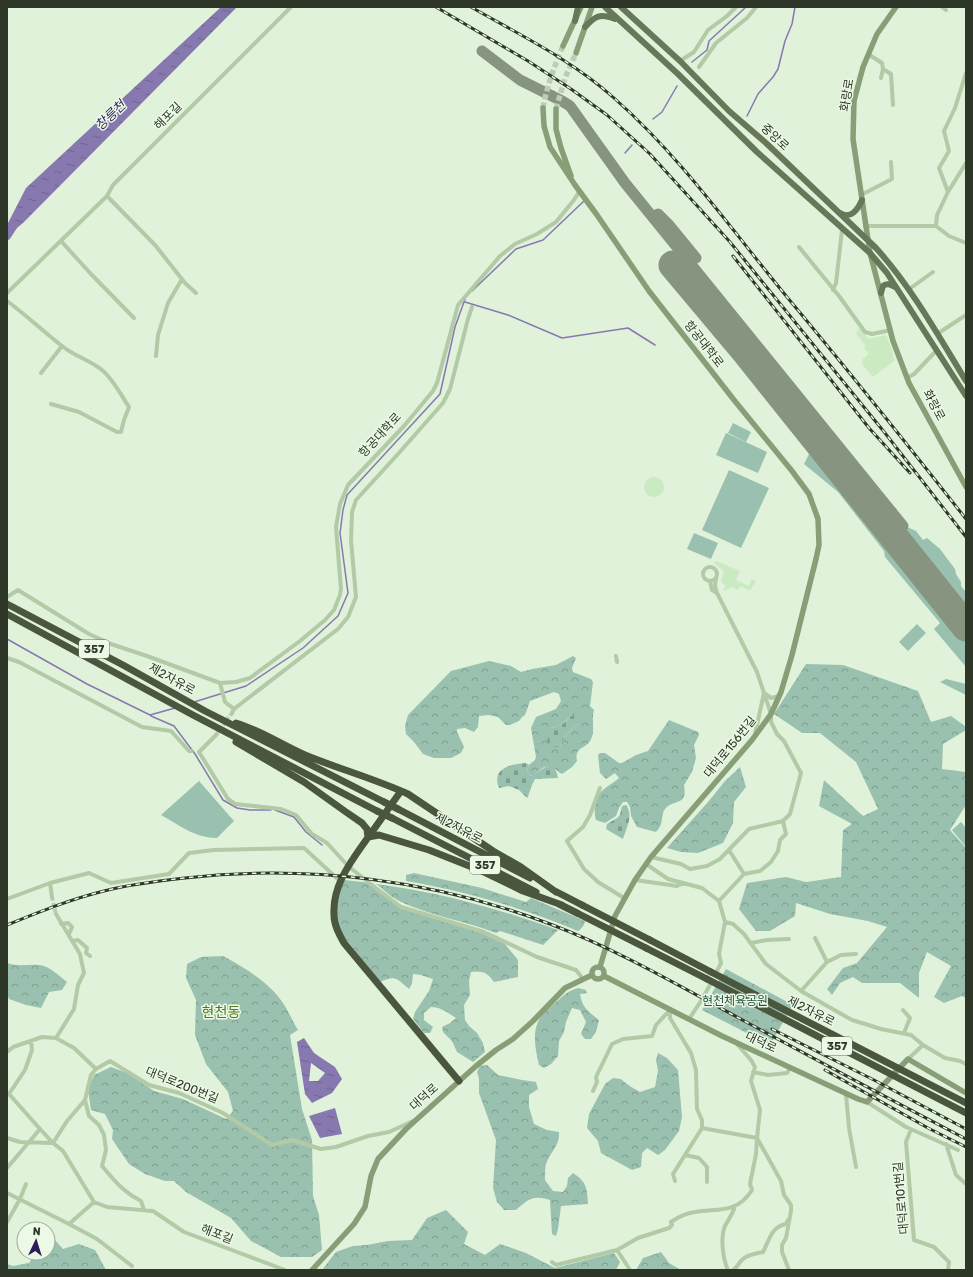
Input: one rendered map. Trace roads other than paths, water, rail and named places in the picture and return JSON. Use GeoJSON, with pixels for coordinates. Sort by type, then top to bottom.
{"type":"FeatureCollection","features":[{"type":"Feature","properties":{"kind":"highway","name":"제2자유로"},"geometry":{"type":"LineString","coordinates":[[7,604],[123,665],[205,711],[398,809],[966,1103]]}},
{"type":"Feature","properties":{"kind":"highway","name":"제2자유로"},"geometry":{"type":"LineString","coordinates":[[7,614],[213,726],[966,1113]]}},
{"type":"Feature","properties":{"kind":"highway"},"geometry":{"type":"LineString","coordinates":[[219,718],[247,726],[304,754],[408,794],[493,851],[521,867],[556,892]]}},
{"type":"Feature","properties":{"kind":"highway"},"geometry":{"type":"LineString","coordinates":[[213,726],[246,749],[280,767],[362,823],[367,830],[368,837]]}},
{"type":"Feature","properties":{"kind":"highway"},"geometry":{"type":"LineString","coordinates":[[401,791],[348,866],[340,882],[334,901],[334,916],[337,929],[344,943],[459,1081]]}},
{"type":"Feature","properties":{"kind":"highway"},"geometry":{"type":"LineString","coordinates":[[368,837],[379,835],[429,850],[482,871],[523,891],[562,905]]}},
{"type":"Feature","properties":{"kind":"main road"},"geometry":{"type":"LineString","coordinates":[[575,21],[578,7]]}},
{"type":"Feature","properties":{"kind":"main road","name":"중앙로"},"geometry":{"type":"LineString","coordinates":[[605,7],[678,74],[757,152],[842,230],[870,253],[887,273],[966,396]]}},
{"type":"Feature","properties":{"kind":"main road","name":"중앙로"},"geometry":{"type":"LineString","coordinates":[[620,7],[680,61],[729,111],[766,143],[868,240],[892,267],[908,290],[938,334],[966,381]]}},
{"type":"Feature","properties":{"kind":"main road"},"geometry":{"type":"LineString","coordinates":[[585,27],[599,16],[608,16],[619,20]]}},
{"type":"Feature","properties":{"kind":"main road"},"geometry":{"type":"LineString","coordinates":[[835,210],[842,215],[851,215],[856,211],[862,197]]}},
{"type":"Feature","properties":{"kind":"main road"},"geometry":{"type":"LineString","coordinates":[[881,293],[883,286],[886,284],[896,287]]}},
{"type":"Feature","properties":{"kind":"street","name":"해포길"},"geometry":{"type":"LineString","coordinates":[[7,293],[107,196],[113,185],[291,7]]}},
{"type":"Feature","properties":{"kind":"street"},"geometry":{"type":"LineString","coordinates":[[563,46],[581,7]]}},
{"type":"Feature","properties":{"kind":"street"},"geometry":{"type":"LineString","coordinates":[[576,53],[592,7]]}},
{"type":"Feature","properties":{"kind":"street"},"geometry":{"type":"LineString","coordinates":[[680,61],[694,52],[708,30],[727,16],[736,7]]}},
{"type":"Feature","properties":{"kind":"street"},"geometry":{"type":"LineString","coordinates":[[699,67],[716,43],[747,18],[756,7]]}},
{"type":"Feature","properties":{"kind":"street","name":"화랑로"},"geometry":{"type":"LineString","coordinates":[[896,7],[877,34],[868,54],[854,101],[853,139],[865,226],[870,253],[893,341],[907,378],[966,487]]}},
{"type":"Feature","properties":{"kind":"street"},"geometry":{"type":"LineString","coordinates":[[868,54],[882,63],[883,69],[881,78]]}},
{"type":"Feature","properties":{"kind":"street"},"geometry":{"type":"LineString","coordinates":[[883,69],[891,74],[893,105]]}},
{"type":"Feature","properties":{"kind":"street"},"geometry":{"type":"LineString","coordinates":[[948,192],[939,168],[949,151],[944,131],[955,108],[966,73]]}},
{"type":"Feature","properties":{"kind":"street"},"geometry":{"type":"LineString","coordinates":[[543,108],[544,126],[550,147],[580,193]]}},
{"type":"Feature","properties":{"kind":"street"},"geometry":{"type":"LineString","coordinates":[[556,109],[556,129],[561,148],[575,186]]}},
{"type":"Feature","properties":{"kind":"street"},"geometry":{"type":"LineString","coordinates":[[862,197],[892,179],[891,162]]}},
{"type":"Feature","properties":{"kind":"street"},"geometry":{"type":"LineString","coordinates":[[936,226],[937,215],[948,192],[966,163]]}},
{"type":"Feature","properties":{"kind":"street","name":"항공대학로"},"geometry":{"type":"LineString","coordinates":[[220,683],[236,682],[250,678],[300,641],[325,620],[334,610],[341,589],[336,527],[340,504],[348,484],[404,426],[433,391],[437,383],[458,305],[500,256],[515,244],[537,234],[556,222],[580,193],[649,291],[809,494],[818,519],[819,545],[792,655],[780,696],[771,714]]}},
{"type":"Feature","properties":{"kind":"street"},"geometry":{"type":"LineString","coordinates":[[107,196],[155,245],[182,279],[196,293]]}},
{"type":"Feature","properties":{"kind":"street"},"geometry":{"type":"LineString","coordinates":[[865,226],[936,226],[949,236],[966,243]]}},
{"type":"Feature","properties":{"kind":"street"},"geometry":{"type":"LineString","coordinates":[[833,290],[836,283],[842,230]]}},
{"type":"Feature","properties":{"kind":"street"},"geometry":{"type":"LineString","coordinates":[[61,241],[134,318]]}},
{"type":"Feature","properties":{"kind":"street"},"geometry":{"type":"LineString","coordinates":[[799,247],[865,332],[872,334],[891,330]]}},
{"type":"Feature","properties":{"kind":"street"},"geometry":{"type":"LineString","coordinates":[[908,290],[933,272]]}},
{"type":"Feature","properties":{"kind":"street"},"geometry":{"type":"LineString","coordinates":[[156,356],[158,335],[168,303],[182,279]]}},
{"type":"Feature","properties":{"kind":"street"},"geometry":{"type":"LineString","coordinates":[[7,301],[24,313],[62,346],[76,356],[101,369],[110,377],[129,407],[124,420],[122,432],[117,432],[79,412],[51,404]]}},
{"type":"Feature","properties":{"kind":"street"},"geometry":{"type":"LineString","coordinates":[[7,597],[18,590],[89,634],[112,644],[220,683],[225,702],[233,711],[338,629],[348,617],[356,597],[351,540],[352,512],[356,500],[443,403],[450,388],[472,307]]}},
{"type":"Feature","properties":{"kind":"street"},"geometry":{"type":"LineString","coordinates":[[938,334],[966,315]]}},
{"type":"Feature","properties":{"kind":"street"},"geometry":{"type":"LineString","coordinates":[[41,373],[62,346]]}},
{"type":"Feature","properties":{"kind":"street"},"geometry":{"type":"LineString","coordinates":[[907,378],[914,374],[937,350]]}},
{"type":"Feature","properties":{"kind":"street"},"geometry":{"type":"LineString","coordinates":[[716,578],[710,581],[705,579],[703,575],[704,570],[707,567],[716,569],[717,574],[715,586],[717,593]]}},
{"type":"Feature","properties":{"kind":"street","name":"대덕로156번길"},"geometry":{"type":"LineString","coordinates":[[600,967],[616,916],[624,898],[635,880],[646,864],[753,738],[771,714],[757,672],[717,593],[712,590],[710,581]]}},
{"type":"Feature","properties":{"kind":"street"},"geometry":{"type":"LineString","coordinates":[[616,656],[616,662]]}},
{"type":"Feature","properties":{"kind":"street"},"geometry":{"type":"LineString","coordinates":[[7,658],[19,662],[142,727],[171,730],[189,751],[191,751]]}},
{"type":"Feature","properties":{"kind":"street"},"geometry":{"type":"LineString","coordinates":[[753,738],[764,693],[771,698],[780,696]]}},
{"type":"Feature","properties":{"kind":"street"},"geometry":{"type":"LineString","coordinates":[[652,857],[681,864],[690,869],[707,866],[720,859],[748,829],[783,821],[790,814],[801,773],[784,741],[774,728],[771,722],[771,714]]}},
{"type":"Feature","properties":{"kind":"street"},"geometry":{"type":"LineString","coordinates":[[216,735],[199,752],[228,799],[235,804],[281,809],[296,814],[312,834],[327,843],[348,866],[402,907],[484,932],[537,957],[576,970],[583,979]]}},
{"type":"Feature","properties":{"kind":"street"},"geometry":{"type":"LineString","coordinates":[[600,788],[584,827],[567,841],[584,869],[598,882],[624,898]]}},
{"type":"Feature","properties":{"kind":"street"},"geometry":{"type":"LineString","coordinates":[[720,901],[744,874],[760,871],[771,862],[778,851],[780,840],[786,834],[783,821]]}},
{"type":"Feature","properties":{"kind":"street"},"geometry":{"type":"LineString","coordinates":[[7,899],[50,883],[89,873],[111,883],[169,874],[189,853],[214,850],[304,848],[340,882]]}},
{"type":"Feature","properties":{"kind":"street"},"geometry":{"type":"LineString","coordinates":[[729,850],[744,874]]}},
{"type":"Feature","properties":{"kind":"street"},"geometry":{"type":"LineString","coordinates":[[646,864],[668,879],[702,888],[720,901],[725,922],[719,954],[721,963],[704,996]]}},
{"type":"Feature","properties":{"kind":"street"},"geometry":{"type":"LineString","coordinates":[[635,880],[676,886],[684,883]]}},
{"type":"Feature","properties":{"kind":"street"},"geometry":{"type":"LineString","coordinates":[[50,883],[52,897]]}},
{"type":"Feature","properties":{"kind":"street"},"geometry":{"type":"LineString","coordinates":[[56,914],[80,954],[84,973],[78,985],[74,1009],[56,1038]]}},
{"type":"Feature","properties":{"kind":"street"},"geometry":{"type":"LineString","coordinates":[[725,922],[733,924],[744,934],[766,964],[801,992],[852,1020],[881,1029],[911,1035],[923,1045],[944,1058],[960,1060],[966,1064]]}},
{"type":"Feature","properties":{"kind":"street"},"geometry":{"type":"LineString","coordinates":[[815,938],[827,962]]}},
{"type":"Feature","properties":{"kind":"street"},"geometry":{"type":"LineString","coordinates":[[751,943],[767,940],[789,939]]}},
{"type":"Feature","properties":{"kind":"street"},"geometry":{"type":"LineString","coordinates":[[73,941],[78,940],[87,948],[86,953],[90,956]]}},
{"type":"Feature","properties":{"kind":"street"},"geometry":{"type":"LineString","coordinates":[[801,992],[827,962],[841,955],[856,954]]}},
{"type":"Feature","properties":{"kind":"street"},"geometry":{"type":"LineString","coordinates":[[600,967],[604,971],[604,976],[600,979],[596,979],[592,975],[593,969],[600,967]]}},
{"type":"Feature","properties":{"kind":"street","name":"대덕로"},"geometry":{"type":"LineString","coordinates":[[312,1270],[354,1224],[364,1207],[371,1176],[378,1159],[406,1129],[491,1054],[513,1039],[533,1022],[565,988],[592,975]]}},
{"type":"Feature","properties":{"kind":"street","name":"대덕로"},"geometry":{"type":"LineString","coordinates":[[604,976],[790,1068],[867,1102],[911,1129],[958,1150]]}},
{"type":"Feature","properties":{"kind":"street"},"geometry":{"type":"LineString","coordinates":[[689,1019],[701,1001]]}},
{"type":"Feature","properties":{"kind":"street"},"geometry":{"type":"LineString","coordinates":[[593,1091],[596,1077],[612,1044],[623,1039],[652,1036],[656,1024],[670,1009]]}},
{"type":"Feature","properties":{"kind":"street"},"geometry":{"type":"LineString","coordinates":[[670,1009],[670,1018],[691,1053],[696,1070],[696,1109],[702,1120],[702,1128],[673,1174],[675,1181]]}},
{"type":"Feature","properties":{"kind":"street"},"geometry":{"type":"LineString","coordinates":[[903,1010],[910,1018],[904,1033]]}},
{"type":"Feature","properties":{"kind":"street"},"geometry":{"type":"LineString","coordinates":[[7,1052],[13,1047],[42,1037],[56,1038],[74,1048],[96,1069],[91,1075],[85,1100],[67,1121],[53,1143]]}},
{"type":"Feature","properties":{"kind":"street"},"geometry":{"type":"LineString","coordinates":[[31,1041],[32,1050],[25,1070],[8,1093],[53,1143],[63,1151],[94,1202],[69,1224]]}},
{"type":"Feature","properties":{"kind":"street"},"geometry":{"type":"LineString","coordinates":[[552,1262],[556,1265],[617,1250],[638,1238],[669,1228],[672,1225],[671,1222],[684,1215],[695,1212],[717,1211],[733,1207],[741,1202],[752,1190],[750,1184],[756,1154],[760,1110],[751,1081],[755,1067],[751,1060],[734,1041]]}},
{"type":"Feature","properties":{"kind":"street"},"geometry":{"type":"LineString","coordinates":[[867,1102],[923,1045]]}},
{"type":"Feature","properties":{"kind":"street"},"geometry":{"type":"LineString","coordinates":[[908,1059],[966,1093]]}},
{"type":"Feature","properties":{"kind":"street","name":"대덕로200번길"},"geometry":{"type":"LineString","coordinates":[[96,1069],[110,1061],[149,1085],[179,1093],[223,1113],[272,1145],[292,1140],[321,1148],[336,1147],[368,1136],[389,1132],[417,1119]]}},
{"type":"Feature","properties":{"kind":"street"},"geometry":{"type":"LineString","coordinates":[[753,1072],[768,1075],[787,1073],[790,1068]]}},
{"type":"Feature","properties":{"kind":"street"},"geometry":{"type":"LineString","coordinates":[[846,1094],[849,1128],[856,1167]]}},
{"type":"Feature","properties":{"kind":"street","name":"해포길"},"geometry":{"type":"LineString","coordinates":[[85,1100],[89,1116],[98,1124],[104,1135],[106,1150],[102,1166],[129,1196],[141,1201],[144,1210]]}},
{"type":"Feature","properties":{"kind":"street"},"geometry":{"type":"LineString","coordinates":[[702,1128],[757,1138]]}},
{"type":"Feature","properties":{"kind":"street"},"geometry":{"type":"LineString","coordinates":[[7,1168],[40,1129]]}},
{"type":"Feature","properties":{"kind":"street","name":"대덕로101번길"},"geometry":{"type":"LineString","coordinates":[[911,1129],[906,1142],[914,1240],[934,1247],[949,1262],[948,1270]]}},
{"type":"Feature","properties":{"kind":"street"},"geometry":{"type":"LineString","coordinates":[[7,1138],[20,1142],[53,1143]]}},
{"type":"Feature","properties":{"kind":"street"},"geometry":{"type":"LineString","coordinates":[[757,1138],[781,1181],[784,1195],[791,1205],[786,1238],[782,1245],[782,1252],[789,1270]]}},
{"type":"Feature","properties":{"kind":"street"},"geometry":{"type":"LineString","coordinates":[[946,1144],[956,1175],[966,1184]]}},
{"type":"Feature","properties":{"kind":"street"},"geometry":{"type":"LineString","coordinates":[[685,1155],[699,1158],[707,1167],[707,1182]]}},
{"type":"Feature","properties":{"kind":"street"},"geometry":{"type":"LineString","coordinates":[[7,1222],[20,1199],[26,1184]]}},
{"type":"Feature","properties":{"kind":"street"},"geometry":{"type":"LineString","coordinates":[[7,1193],[97,1239],[132,1266]]}},
{"type":"Feature","properties":{"kind":"street","name":"해포길"},"geometry":{"type":"LineString","coordinates":[[94,1202],[107,1207],[153,1211],[184,1232],[285,1270]]}},
{"type":"Feature","properties":{"kind":"street"},"geometry":{"type":"LineString","coordinates":[[728,1270],[723,1256],[724,1230],[734,1209],[733,1207]]}},
{"type":"Feature","properties":{"kind":"street"},"geometry":{"type":"LineString","coordinates":[[733,1270],[745,1257],[763,1252],[775,1229],[779,1225],[786,1224],[790,1218]]}},
{"type":"Feature","properties":{"kind":"street"},"geometry":{"type":"LineString","coordinates":[[617,1250],[630,1270]]}},
{"type":"Feature","properties":{"kind":"water"},"geometry":{"type":"Polygon","coordinates":[[[221,7],[237,7],[23,223],[7,236],[7,225],[26,188],[221,7]]]}},
{"type":"Feature","properties":{"kind":"water"},"geometry":{"type":"Polygon","coordinates":[[[304,1038],[314,1053],[335,1067],[342,1079],[332,1093],[312,1103],[305,1094],[297,1042],[304,1038]],[[311,1063],[309,1081],[318,1081],[325,1073],[311,1063]]]}},
{"type":"Feature","properties":{"kind":"water"},"geometry":{"type":"Polygon","coordinates":[[[335,1108],[342,1134],[320,1138],[309,1116],[335,1108]]]}},
{"type":"Feature","properties":{"kind":"waterway"},"geometry":{"type":"LineString","coordinates":[[692,62],[707,50],[709,41],[746,7]]}},
{"type":"Feature","properties":{"kind":"waterway"},"geometry":{"type":"LineString","coordinates":[[747,116],[758,94],[778,69],[785,41],[792,24],[795,7]]}},
{"type":"Feature","properties":{"kind":"waterway"},"geometry":{"type":"LineString","coordinates":[[653,119],[662,112],[677,86]]}},
{"type":"Feature","properties":{"kind":"waterway"},"geometry":{"type":"LineString","coordinates":[[625,153],[632,145]]}},
{"type":"Feature","properties":{"kind":"waterway"},"geometry":{"type":"LineString","coordinates":[[472,291],[516,249],[543,240],[584,201]]}},
{"type":"Feature","properties":{"kind":"waterway","name":"창릉천"},"geometry":{"type":"LineString","coordinates":[[7,236],[14,225]]}},
{"type":"Feature","properties":{"kind":"waterway"},"geometry":{"type":"LineString","coordinates":[[194,702],[246,686],[303,648],[338,616],[348,593],[340,533],[343,510],[347,495],[440,394],[455,327],[465,299]]}},
{"type":"Feature","properties":{"kind":"waterway"},"geometry":{"type":"LineString","coordinates":[[465,302],[508,315],[562,338],[628,328],[655,345]]}},
{"type":"Feature","properties":{"kind":"waterway"},"geometry":{"type":"LineString","coordinates":[[7,639],[87,684],[150,715],[175,708]]}},
{"type":"Feature","properties":{"kind":"waterway"},"geometry":{"type":"LineString","coordinates":[[151,716],[174,726],[195,754],[223,800],[237,808],[250,810],[271,810]]}},
{"type":"Feature","properties":{"kind":"waterway"},"geometry":{"type":"LineString","coordinates":[[275,810],[294,817],[306,832],[322,845]]}},
{"type":"Feature","properties":{"kind":"tunnel"},"geometry":{"type":"LineString","coordinates":[[543,108],[551,77],[563,46]]}},
{"type":"Feature","properties":{"kind":"tunnel"},"geometry":{"type":"LineString","coordinates":[[556,109],[565,78],[576,53]]}},
{"type":"Feature","properties":{"kind":"tunnel"},"geometry":{"type":"LineString","coordinates":[[216,735],[232,713]]}},
{"type":"Feature","properties":{"kind":"tunnel"},"geometry":{"type":"LineString","coordinates":[[52,897],[56,914]]}},
{"type":"Feature","properties":{"kind":"railway"},"geometry":{"type":"LineString","coordinates":[[436,7],[528,61],[571,89],[607,115],[650,154],[730,242],[885,433],[966,537]]}},
{"type":"Feature","properties":{"kind":"railway"},"geometry":{"type":"LineString","coordinates":[[471,7],[545,49],[581,72],[598,84],[638,120],[704,194],[966,519]]}},
{"type":"Feature","properties":{"kind":"railway"},"geometry":{"type":"LineString","coordinates":[[733,256],[869,428],[910,473]]}},
{"type":"Feature","properties":{"kind":"railway"},"geometry":{"type":"LineString","coordinates":[[7,925],[92,894],[165,880],[231,874],[278,873],[370,879],[416,886],[462,896],[550,924],[576,934],[626,958],[966,1139]]}},
{"type":"Feature","properties":{"kind":"railway"},"geometry":{"type":"LineString","coordinates":[[772,1029],[874,1080],[966,1129]]}},
{"type":"Feature","properties":{"kind":"railway"},"geometry":{"type":"LineString","coordinates":[[825,1070],[928,1128],[966,1147]]}},
{"type":"Feature","properties":{"kind":"district","name":"현천동"},"geometry":{"type":"Point","coordinates":[221,1012]}},
{"type":"Feature","properties":{"kind":"park label","name":"현천체육공원"},"geometry":{"type":"Point","coordinates":[735,1001]}}]}
